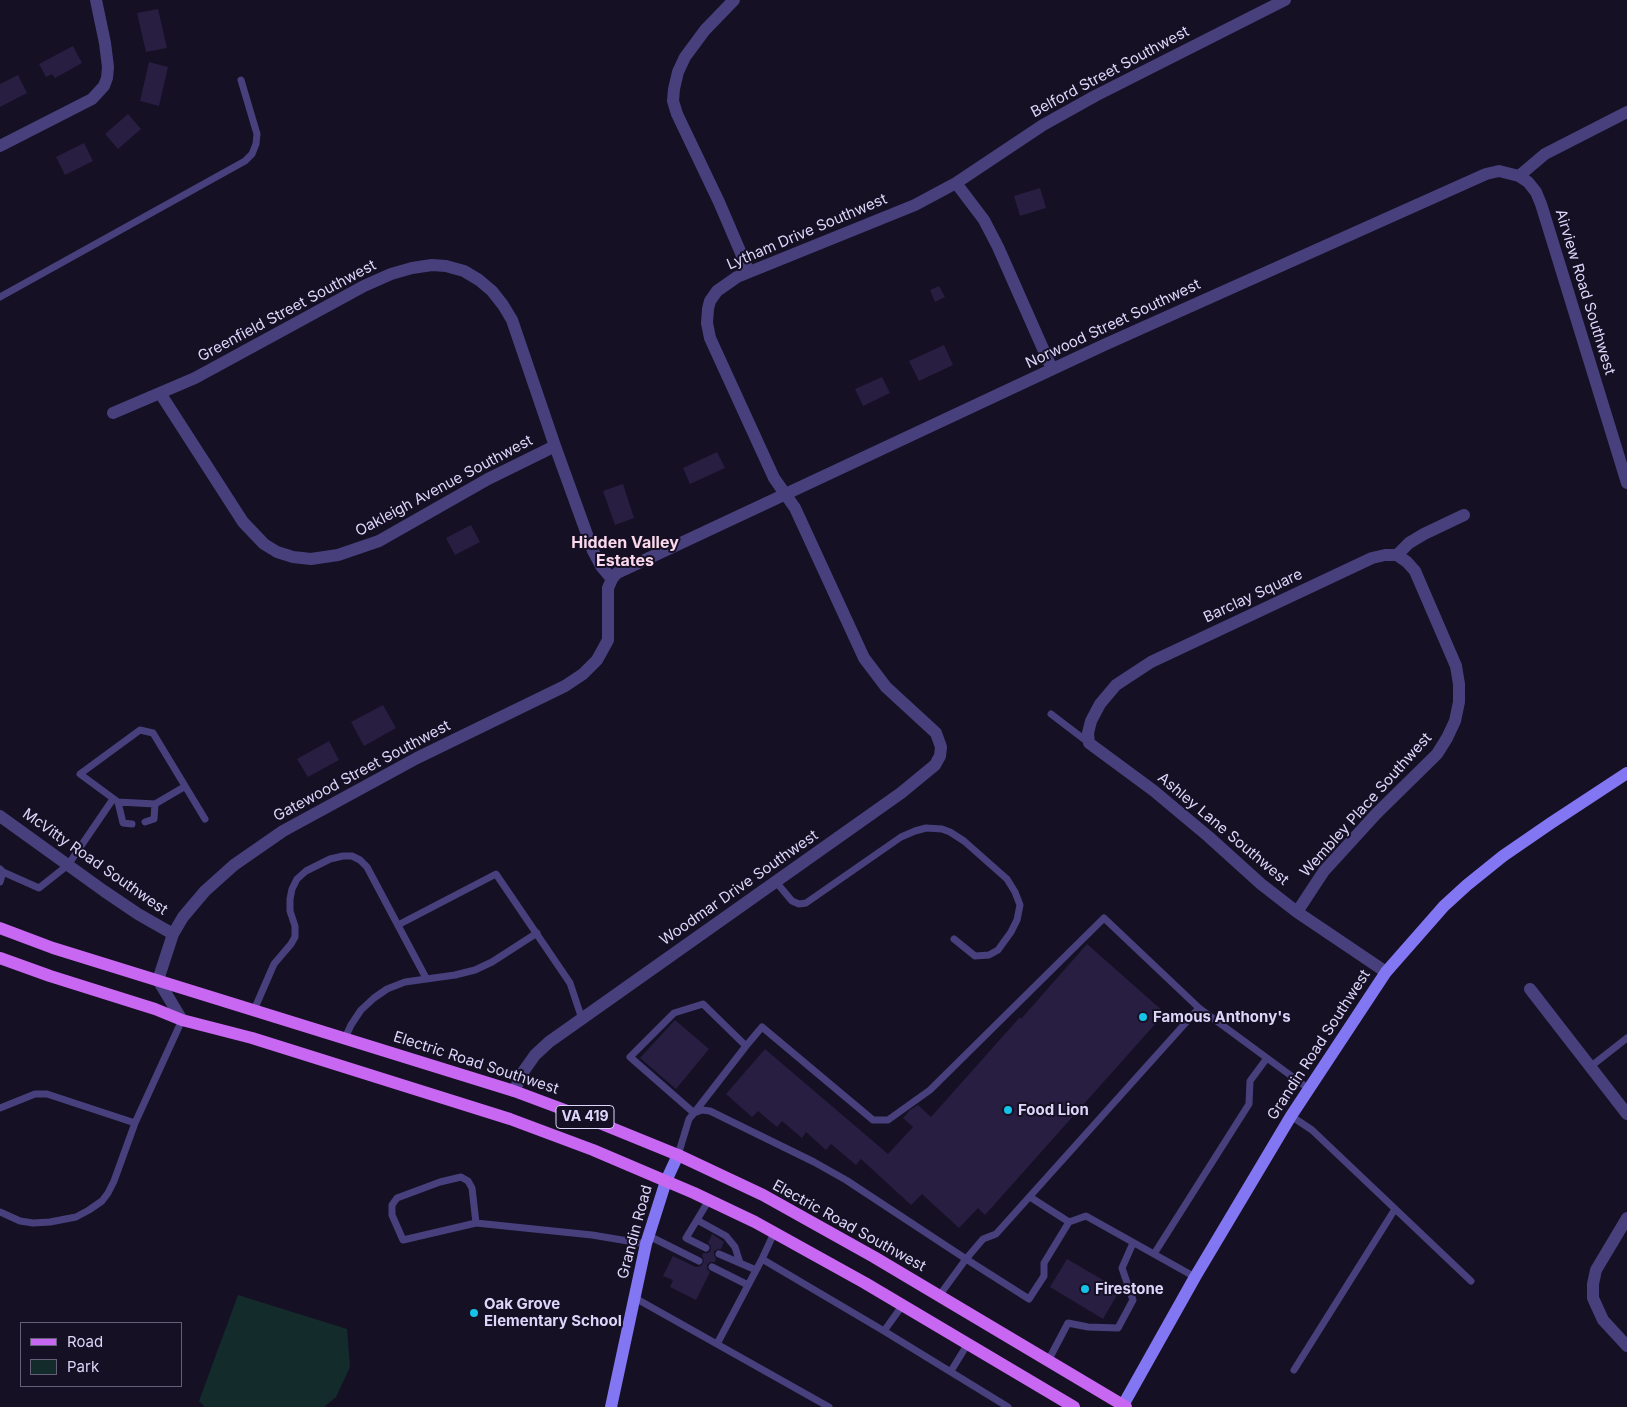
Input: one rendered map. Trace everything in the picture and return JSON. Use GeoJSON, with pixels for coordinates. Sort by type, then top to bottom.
{"type":"FeatureCollection","features":[{"type":"Feature","properties":{"kind":"main road","name":"Electric Road Southwest"},"geometry":{"type":"LineString","coordinates":[[0,928],[53,948],[514,1091],[678,1155],[762,1195],[874,1257],[1124,1406]]}},
{"type":"Feature","properties":{"kind":"main road","name":"VA 419"},"geometry":{"type":"LineString","coordinates":[[0,958],[155,1009],[182,1020],[252,1038],[510,1119],[592,1150],[709,1200],[774,1233],[865,1283],[1074,1407]]}},
{"type":"Feature","properties":{"kind":"street"},"geometry":{"type":"LineString","coordinates":[[0,146],[92,99],[104,86],[108,67],[96,0]]}},
{"type":"Feature","properties":{"kind":"street","name":"Belford Street Southwest"},"geometry":{"type":"LineString","coordinates":[[956,183],[1043,125],[1095,96],[1285,0]]}},
{"type":"Feature","properties":{"kind":"street"},"geometry":{"type":"LineString","coordinates":[[730,1],[704,30],[685,57],[678,72],[673,101],[677,114],[719,202],[749,272]]}},
{"type":"Feature","properties":{"kind":"street"},"geometry":{"type":"LineString","coordinates":[[1519,176],[1545,154],[1627,112]]}},
{"type":"Feature","properties":{"kind":"street","name":"Norwood Street Southwest"},"geometry":{"type":"LineString","coordinates":[[612,579],[621,570],[1052,369],[1486,174],[1499,172],[1519,176]]}},
{"type":"Feature","properties":{"kind":"street","name":"Airview Road Southwest"},"geometry":{"type":"LineString","coordinates":[[1519,176],[1528,182],[1536,192],[1627,483]]}},
{"type":"Feature","properties":{"kind":"street"},"geometry":{"type":"LineString","coordinates":[[956,183],[984,220],[998,247],[1052,369]]}},
{"type":"Feature","properties":{"kind":"street","name":"Lytham Drive Southwest"},"geometry":{"type":"LineString","coordinates":[[907,706],[886,687],[864,658],[795,508],[774,478],[733,391],[710,338],[707,323],[710,301],[717,291],[737,277],[915,205],[956,183]]}},
{"type":"Feature","properties":{"kind":"street","name":"Greenfield Street Southwest"},"geometry":{"type":"LineString","coordinates":[[113,413],[195,378],[364,286],[391,274],[432,265],[446,266],[464,271],[492,291],[512,320],[593,551],[601,566],[612,579]]}},
{"type":"Feature","properties":{"kind":"street","name":"Oakleigh Avenue Southwest"},"geometry":{"type":"LineString","coordinates":[[160,394],[243,522],[264,544],[277,552],[293,557],[311,559],[338,555],[379,541],[488,479],[555,446]]}},
{"type":"Feature","properties":{"kind":"street"},"geometry":{"type":"LineString","coordinates":[[1397,555],[1409,543],[1424,534],[1464,515]]}},
{"type":"Feature","properties":{"kind":"street","name":"Barclay Square"},"geometry":{"type":"LineString","coordinates":[[1089,743],[1088,733],[1091,721],[1100,704],[1116,686],[1145,665],[1372,558],[1397,555]]}},
{"type":"Feature","properties":{"kind":"street","name":"Wembley Place Southwest"},"geometry":{"type":"LineString","coordinates":[[1297,912],[1324,871],[1376,814],[1437,754],[1455,720],[1459,702],[1456,666],[1415,571],[1397,555]]}},
{"type":"Feature","properties":{"kind":"street","name":"Gatewood Street Southwest"},"geometry":{"type":"LineString","coordinates":[[158,980],[173,934],[183,917],[205,891],[245,856],[283,831],[417,758],[565,686],[583,674],[598,660],[608,640],[608,588],[612,579]]}},
{"type":"Feature","properties":{"kind":"street","name":"Woodmar Drive Southwest"},"geometry":{"type":"LineString","coordinates":[[514,1091],[534,1055],[549,1042],[901,793],[935,765],[940,756],[939,738],[907,706]]}},
{"type":"Feature","properties":{"kind":"street","name":"Ashley Lane Southwest"},"geometry":{"type":"LineString","coordinates":[[1089,743],[1154,791],[1261,884],[1297,912],[1386,972]]}},
{"type":"Feature","properties":{"kind":"street","name":"Grandin Road Southwest"},"geometry":{"type":"LineString","coordinates":[[1124,1406],[1195,1277],[1291,1116],[1386,972],[1444,906],[1503,856],[1627,774]]}},
{"type":"Feature","properties":{"kind":"street","name":"McVitty Road Southwest"},"geometry":{"type":"LineString","coordinates":[[0,816],[138,914],[173,934]]}},
{"type":"Feature","properties":{"kind":"street"},"geometry":{"type":"LineString","coordinates":[[158,980],[182,1020]]}},
{"type":"Feature","properties":{"kind":"street"},"geometry":{"type":"LineString","coordinates":[[1530,989],[1627,1114]]}},
{"type":"Feature","properties":{"kind":"street","name":"Grandin Road"},"geometry":{"type":"LineString","coordinates":[[611,1407],[648,1240],[666,1181],[678,1155]]}},
{"type":"Feature","properties":{"kind":"street"},"geometry":{"type":"LineString","coordinates":[[1627,1218],[1596,1270],[1592,1298],[1603,1320],[1627,1346]]}},
{"type":"Feature","properties":{"kind":"lane"},"geometry":{"type":"LineString","coordinates":[[0,297],[245,161],[252,154],[257,134],[240,80]]}},
{"type":"Feature","properties":{"kind":"lane"},"geometry":{"type":"LineString","coordinates":[[1051,714],[1089,743]]}},
{"type":"Feature","properties":{"kind":"lane"},"geometry":{"type":"LineString","coordinates":[[184,787],[155,804],[116,801],[80,774],[140,730],[153,733],[205,819]]}},
{"type":"Feature","properties":{"kind":"lane"},"geometry":{"type":"LineString","coordinates":[[116,801],[123,823],[132,824]]}},
{"type":"Feature","properties":{"kind":"lane"},"geometry":{"type":"LineString","coordinates":[[0,882],[2,871],[39,888],[68,865],[116,801]]}},
{"type":"Feature","properties":{"kind":"lane"},"geometry":{"type":"LineString","coordinates":[[145,822],[154,819],[155,804]]}},
{"type":"Feature","properties":{"kind":"lane"},"geometry":{"type":"LineString","coordinates":[[776,882],[792,901],[798,904],[806,904],[901,837],[915,830],[926,828],[942,829],[964,841],[1007,880],[1015,892],[1020,905],[1017,920],[1011,932],[998,950],[989,955],[975,956],[954,939]]}},
{"type":"Feature","properties":{"kind":"lane"},"geometry":{"type":"LineString","coordinates":[[254,1010],[274,964],[295,937],[295,926],[290,911],[290,898],[297,879],[306,871],[330,858],[352,856],[360,860],[367,867],[426,978]]}},
{"type":"Feature","properties":{"kind":"lane"},"geometry":{"type":"LineString","coordinates":[[398,925],[496,874],[570,983],[582,1019]]}},
{"type":"Feature","properties":{"kind":"lane"},"geometry":{"type":"LineString","coordinates":[[678,1155],[689,1120],[762,1027],[873,1120],[888,1120],[930,1090],[1104,918],[1199,1008],[1309,1089]]}},
{"type":"Feature","properties":{"kind":"lane"},"geometry":{"type":"LineString","coordinates":[[345,1038],[361,1010],[374,998],[396,986],[426,978],[475,970],[492,962],[537,933]]}},
{"type":"Feature","properties":{"kind":"lane"},"geometry":{"type":"LineString","coordinates":[[694,1113],[630,1057],[674,1013],[703,1004],[746,1046]]}},
{"type":"Feature","properties":{"kind":"lane"},"geometry":{"type":"LineString","coordinates":[[939,1296],[966,1259],[983,1240],[996,1234],[1199,1008]]}},
{"type":"Feature","properties":{"kind":"lane"},"geometry":{"type":"LineString","coordinates":[[0,1212],[33,1223],[50,1222],[76,1216],[102,1201],[114,1181],[136,1122],[182,1020]]}},
{"type":"Feature","properties":{"kind":"lane"},"geometry":{"type":"LineString","coordinates":[[1590,1067],[1627,1038]]}},
{"type":"Feature","properties":{"kind":"lane"},"geometry":{"type":"LineString","coordinates":[[1154,1254],[1249,1104],[1250,1082],[1267,1058]]}},
{"type":"Feature","properties":{"kind":"lane"},"geometry":{"type":"LineString","coordinates":[[0,1108],[35,1094],[48,1094],[136,1122]]}},
{"type":"Feature","properties":{"kind":"lane"},"geometry":{"type":"LineString","coordinates":[[694,1113],[702,1110],[710,1111],[814,1162],[870,1195],[1029,1299],[1044,1276],[1044,1263],[1069,1222],[1086,1216],[1195,1277]]}},
{"type":"Feature","properties":{"kind":"lane"},"geometry":{"type":"LineString","coordinates":[[1291,1116],[1312,1130],[1471,1281]]}},
{"type":"Feature","properties":{"kind":"lane"},"geometry":{"type":"LineString","coordinates":[[476,1223],[472,1188],[468,1180],[461,1177],[440,1182],[397,1198],[392,1205],[392,1215],[403,1240],[476,1223],[592,1236],[648,1240],[679,1251],[699,1261]]}},
{"type":"Feature","properties":{"kind":"lane"},"geometry":{"type":"LineString","coordinates":[[1030,1197],[1069,1222]]}},
{"type":"Feature","properties":{"kind":"lane"},"geometry":{"type":"LineString","coordinates":[[679,1251],[709,1200]]}},
{"type":"Feature","properties":{"kind":"lane"},"geometry":{"type":"LineString","coordinates":[[1294,1370],[1395,1209]]}},
{"type":"Feature","properties":{"kind":"lane"},"geometry":{"type":"LineString","coordinates":[[697,1220],[726,1236],[736,1248],[740,1263]]}},
{"type":"Feature","properties":{"kind":"lane"},"geometry":{"type":"LineString","coordinates":[[717,1344],[774,1233]]}},
{"type":"Feature","properties":{"kind":"lane"},"geometry":{"type":"LineString","coordinates":[[686,1238],[706,1248]]}},
{"type":"Feature","properties":{"kind":"lane"},"geometry":{"type":"LineString","coordinates":[[1048,1361],[1068,1323],[1088,1327],[1118,1328],[1133,1300],[1122,1268],[1134,1243]]}},
{"type":"Feature","properties":{"kind":"lane"},"geometry":{"type":"LineString","coordinates":[[719,1254],[756,1270]]}},
{"type":"Feature","properties":{"kind":"lane"},"geometry":{"type":"LineString","coordinates":[[762,1259],[1008,1407]]}},
{"type":"Feature","properties":{"kind":"lane"},"geometry":{"type":"LineString","coordinates":[[712,1267],[748,1285]]}},
{"type":"Feature","properties":{"kind":"lane"},"geometry":{"type":"LineString","coordinates":[[635,1298],[829,1407]]}},
{"type":"Feature","properties":{"kind":"lane"},"geometry":{"type":"LineString","coordinates":[[884,1331],[902,1306]]}},
{"type":"Feature","properties":{"kind":"lane"},"geometry":{"type":"LineString","coordinates":[[951,1371],[968,1345]]}},
{"type":"Feature","properties":{"kind":"green space"},"geometry":{"type":"Polygon","coordinates":[[[238,1295],[347,1329],[350,1367],[336,1397],[324,1407],[205,1407],[199,1401],[238,1295]]]}},
{"type":"Feature","properties":{"kind":"building"},"geometry":{"type":"Polygon","coordinates":[[[158,9],[167,48],[146,52],[137,13],[158,9]]]}},
{"type":"Feature","properties":{"kind":"building"},"geometry":{"type":"Polygon","coordinates":[[[73,46],[82,63],[55,78],[52,74],[46,77],[39,64],[73,46]]]}},
{"type":"Feature","properties":{"kind":"building"},"geometry":{"type":"Polygon","coordinates":[[[149,62],[168,67],[159,106],[140,101],[149,62]]]}},
{"type":"Feature","properties":{"kind":"building"},"geometry":{"type":"Polygon","coordinates":[[[18,75],[27,93],[0,107],[0,84],[18,75]]]}},
{"type":"Feature","properties":{"kind":"building"},"geometry":{"type":"Polygon","coordinates":[[[128,114],[141,129],[118,149],[105,134],[128,114]]]}},
{"type":"Feature","properties":{"kind":"building"},"geometry":{"type":"Polygon","coordinates":[[[84,143],[93,161],[65,175],[56,157],[84,143]]]}},
{"type":"Feature","properties":{"kind":"building"},"geometry":{"type":"Polygon","coordinates":[[[1040,188],[1046,208],[1020,216],[1014,196],[1040,188]]]}},
{"type":"Feature","properties":{"kind":"building"},"geometry":{"type":"Polygon","coordinates":[[[939,286],[945,297],[935,302],[930,290],[939,286]]]}},
{"type":"Feature","properties":{"kind":"building"},"geometry":{"type":"Polygon","coordinates":[[[944,345],[953,365],[919,381],[909,361],[944,345]]]}},
{"type":"Feature","properties":{"kind":"building"},"geometry":{"type":"Polygon","coordinates":[[[882,377],[890,393],[863,406],[855,389],[882,377]]]}},
{"type":"Feature","properties":{"kind":"building"},"geometry":{"type":"Polygon","coordinates":[[[717,452],[725,468],[690,484],[683,468],[717,452]]]}},
{"type":"Feature","properties":{"kind":"building"},"geometry":{"type":"Polygon","coordinates":[[[623,484],[634,518],[615,525],[603,491],[623,484]]]}},
{"type":"Feature","properties":{"kind":"building"},"geometry":{"type":"Polygon","coordinates":[[[471,525],[480,542],[455,555],[446,538],[471,525]]]}},
{"type":"Feature","properties":{"kind":"building"},"geometry":{"type":"Polygon","coordinates":[[[383,705],[396,728],[364,746],[351,722],[383,705]]]}},
{"type":"Feature","properties":{"kind":"building"},"geometry":{"type":"Polygon","coordinates":[[[329,741],[339,760],[308,777],[297,759],[329,741]]]}},
{"type":"Feature","properties":{"kind":"building"},"geometry":{"type":"Polygon","coordinates":[[[1087,944],[1165,1013],[985,1215],[978,1208],[959,1228],[922,1194],[911,1205],[861,1159],[856,1165],[831,1144],[826,1150],[806,1132],[802,1138],[782,1121],[777,1127],[758,1111],[752,1117],[726,1094],[765,1049],[888,1154],[913,1127],[903,1118],[910,1110],[918,1105],[931,1117],[1087,944]]]}},
{"type":"Feature","properties":{"kind":"building"},"geometry":{"type":"Polygon","coordinates":[[[675,1020],[709,1049],[676,1089],[640,1058],[675,1020]]]}},
{"type":"Feature","properties":{"kind":"building"},"geometry":{"type":"Polygon","coordinates":[[[712,1234],[724,1242],[721,1249],[714,1251],[715,1262],[710,1262],[707,1265],[707,1269],[710,1272],[696,1300],[670,1287],[673,1280],[663,1276],[673,1256],[696,1267],[701,1266],[704,1261],[703,1253],[708,1253],[711,1250],[711,1246],[708,1243],[712,1234]]]}},
{"type":"Feature","properties":{"kind":"building","name":"Firestone"},"geometry":{"type":"Polygon","coordinates":[[[1067,1259],[1120,1290],[1103,1319],[1050,1287],[1067,1259]]]}},
{"type":"Feature","properties":{"kind":"place","name":"Famous Anthony's"},"geometry":{"type":"Point","coordinates":[1143,1017]}},
{"type":"Feature","properties":{"kind":"place","name":"Food Lion"},"geometry":{"type":"Point","coordinates":[1008,1110]}},
{"type":"Feature","properties":{"kind":"place","name":"Firestone"},"geometry":{"type":"Point","coordinates":[1085,1289]}},
{"type":"Feature","properties":{"kind":"place","name":"Oak Grove Elementary School"},"geometry":{"type":"Point","coordinates":[474,1313]}},
{"type":"Feature","properties":{"kind":"district","name":"Hidden Valley Estates"},"geometry":{"type":"Point","coordinates":[625,552]}}]}
